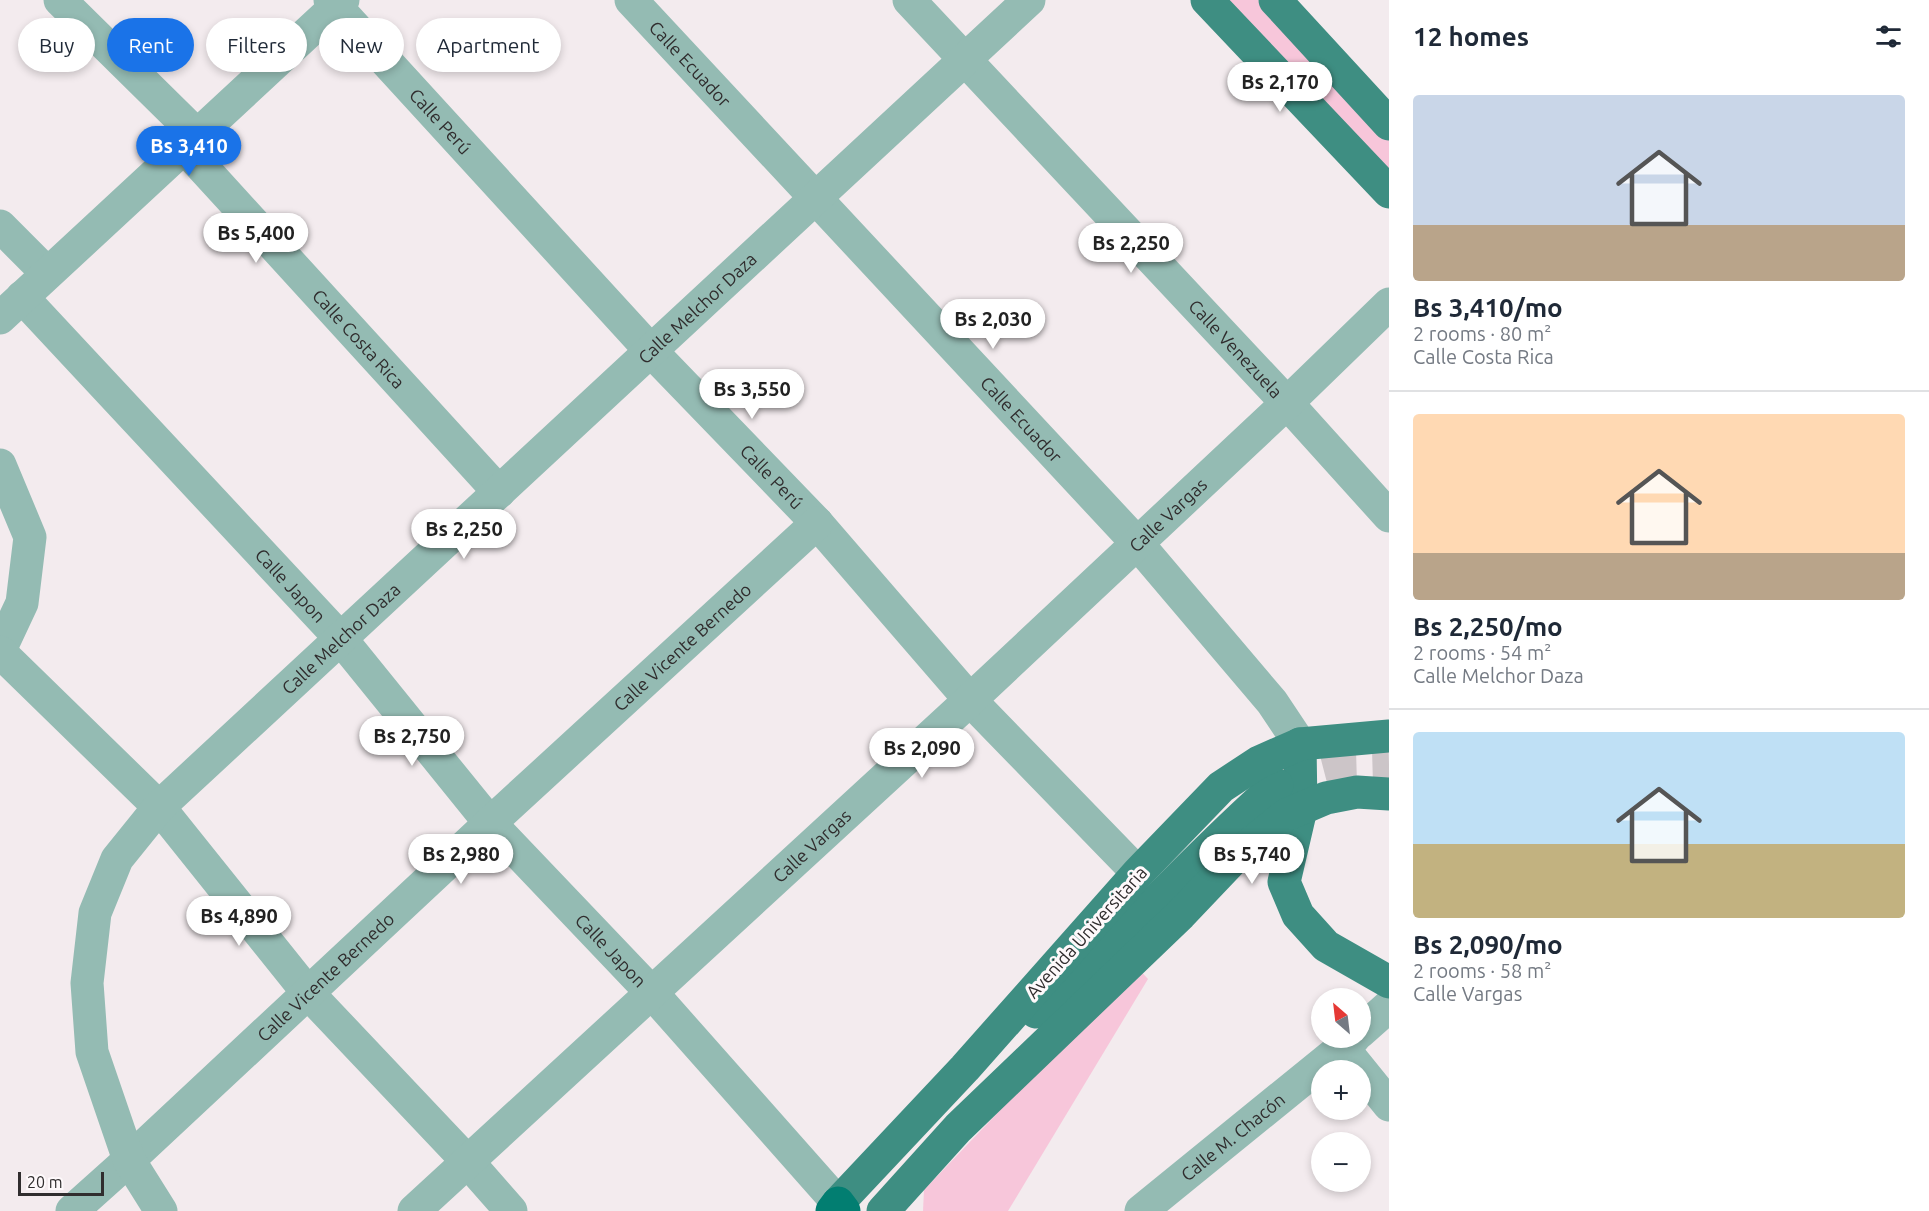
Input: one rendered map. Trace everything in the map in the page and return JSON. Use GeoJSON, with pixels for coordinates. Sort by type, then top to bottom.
{"type":"FeatureCollection","features":[{"type":"Feature","properties":{"kind":"main road"},"geometry":{"type":"LineString","coordinates":[[1208,0],[1389,192]]}},
{"type":"Feature","properties":{"kind":"main road"},"geometry":{"type":"LineString","coordinates":[[1275,0],[1389,124]]}},
{"type":"Feature","properties":{"kind":"main road","name":"Avenida Universitaria"},"geometry":{"type":"LineString","coordinates":[[838,1209],[1138,873],[1221,787],[1259,762],[1300,744],[1364,736],[1389,736]]}},
{"type":"Feature","properties":{"kind":"main road"},"geometry":{"type":"LineString","coordinates":[[1284,882],[1300,809],[1300,744]]}},
{"type":"Feature","properties":{"kind":"main road"},"geometry":{"type":"LineString","coordinates":[[965,1068],[1077,979],[1245,813],[1277,785]]}},
{"type":"Feature","properties":{"kind":"main road"},"geometry":{"type":"LineString","coordinates":[[958,1128],[1181,914],[1239,853],[1286,815],[1326,798],[1357,792],[1389,794]]}},
{"type":"Feature","properties":{"kind":"main road"},"geometry":{"type":"LineString","coordinates":[[1239,853],[1261,856],[1284,882],[1298,915],[1326,945],[1389,982]]}},
{"type":"Feature","properties":{"kind":"main road"},"geometry":{"type":"LineString","coordinates":[[883,1211],[958,1128],[1077,979]]}},
{"type":"Feature","properties":{"kind":"street"},"geometry":{"type":"LineString","coordinates":[[60,0],[197,135]]}},
{"type":"Feature","properties":{"kind":"street","name":"Calle Ecuador"},"geometry":{"type":"LineString","coordinates":[[631,0],[1137,543],[1272,702],[1300,744]]}},
{"type":"Feature","properties":{"kind":"street","name":"Calle Venezuela"},"geometry":{"type":"LineString","coordinates":[[909,0],[1287,403],[1389,516]]}},
{"type":"Feature","properties":{"kind":"street","name":"Calle Melchor Daza"},"geometry":{"type":"LineString","coordinates":[[161,1211],[129,1160],[92,1052],[87,983],[95,913],[117,859],[159,807],[1029,0]]}},
{"type":"Feature","properties":{"kind":"street"},"geometry":{"type":"LineString","coordinates":[[11,307],[337,2]]}},
{"type":"Feature","properties":{"kind":"street","name":"Calle Perú"},"geometry":{"type":"LineString","coordinates":[[337,2],[651,351],[817,523],[970,700],[1138,873]]}},
{"type":"Feature","properties":{"kind":"street","name":"Calle Costa Rica"},"geometry":{"type":"LineString","coordinates":[[197,135],[194,158],[499,492]]}},
{"type":"Feature","properties":{"kind":"street"},"geometry":{"type":"LineString","coordinates":[[0,226],[47,273]]}},
{"type":"Feature","properties":{"kind":"street","name":"Calle Vargas"},"geometry":{"type":"LineString","coordinates":[[414,1211],[970,700],[1287,403],[1389,304]]}},
{"type":"Feature","properties":{"kind":"street","name":"Calle Japon"},"geometry":{"type":"LineString","coordinates":[[11,307],[341,639],[490,823],[652,993],[838,1209]]}},
{"type":"Feature","properties":{"kind":"street"},"geometry":{"type":"LineString","coordinates":[[0,465],[30,537],[22,603],[0,651],[159,807],[308,993],[468,1162],[511,1211]]}},
{"type":"Feature","properties":{"kind":"street","name":"Calle Vicente Bernedo"},"geometry":{"type":"LineString","coordinates":[[72,1211],[817,523]]}},
{"type":"Feature","properties":{"kind":"street","name":"Calle M. Chacón"},"geometry":{"type":"LineString","coordinates":[[1371,1022],[1389,1006]]}},
{"type":"Feature","properties":{"kind":"street","name":"Calle M. Chacón"},"geometry":{"type":"LineString","coordinates":[[1141,1211],[1341,1048]]}},
{"type":"Feature","properties":{"kind":"street"},"geometry":{"type":"LineString","coordinates":[[1357,1048],[1389,1105]]}},
{"type":"Feature","properties":{"kind":"shaded area"},"geometry":{"type":"Polygon","coordinates":[[[1227,0],[1258,0],[1389,140],[1389,173],[1227,0]]]}},
{"type":"Feature","properties":{"kind":"shaded area"},"geometry":{"type":"Polygon","coordinates":[[[1137,967],[1148,979],[1008,1211],[923,1211],[924,1190],[1137,967]]]}},
{"type":"Feature","properties":{"kind":"tunnel"},"geometry":{"type":"LineString","coordinates":[[1277,785],[1354,765],[1389,764]]}}]}
